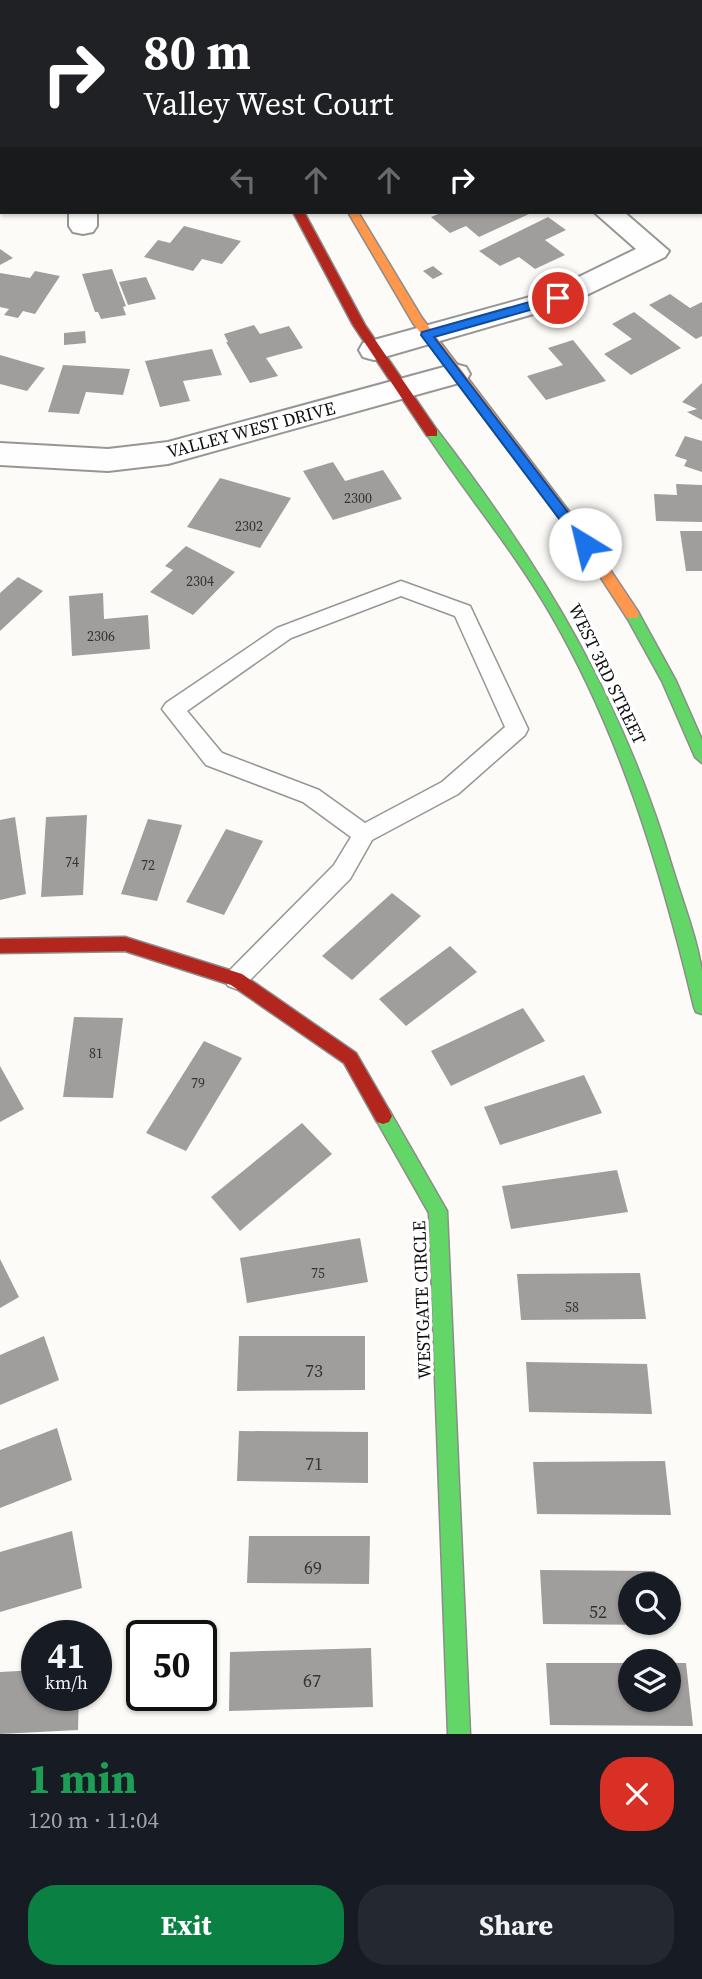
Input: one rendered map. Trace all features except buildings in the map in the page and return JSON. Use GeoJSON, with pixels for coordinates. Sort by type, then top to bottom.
{"type":"FeatureCollection","features":[{"type":"Feature","properties":{"kind":"main road","name":"WEST 3RD STREET"},"geometry":{"type":"LineString","coordinates":[[299,214],[374,350],[526,561],[602,701],[631,768],[668,871],[702,1007]]}},
{"type":"Feature","properties":{"kind":"main road"},"geometry":{"type":"LineString","coordinates":[[354,214],[427,335],[551,496],[629,609],[681,705],[702,757]]}},
{"type":"Feature","properties":{"kind":"main road","name":"WESTGATE CIRCLE"},"geometry":{"type":"LineString","coordinates":[[0,946],[125,944],[236,979],[350,1058],[438,1211],[459,1734]]}},
{"type":"Feature","properties":{"kind":"street"},"geometry":{"type":"LineString","coordinates":[[374,350],[558,298],[655,251],[610,214]]}},
{"type":"Feature","properties":{"kind":"street","name":"VALLEY WEST DRIVE"},"geometry":{"type":"LineString","coordinates":[[0,454],[108,460],[159,454],[196,447],[455,373]]}},
{"type":"Feature","properties":{"kind":"lane"},"geometry":{"type":"LineString","coordinates":[[236,979],[342,872],[364,834],[450,788],[517,729],[463,611],[401,588],[284,633],[173,709],[214,760],[311,796],[364,834]]}},
{"type":"Feature","properties":{"kind":"traffic: fast"},"geometry":{"type":"LineString","coordinates":[[432,433],[497,520],[542,588],[582,657],[605,705],[661,854],[702,1007]]}},
{"type":"Feature","properties":{"kind":"traffic: fast"},"geometry":{"type":"LineString","coordinates":[[632,614],[669,681],[702,757]]}},
{"type":"Feature","properties":{"kind":"traffic: fast"},"geometry":{"type":"LineString","coordinates":[[383,1116],[438,1211],[459,1734]]}},
{"type":"Feature","properties":{"kind":"traffic: slow"},"geometry":{"type":"LineString","coordinates":[[354,214],[417,320],[582,538],[632,614]]}},
{"type":"Feature","properties":{"kind":"traffic: jam"},"geometry":{"type":"LineString","coordinates":[[299,214],[359,325],[432,433]]}},
{"type":"Feature","properties":{"kind":"traffic: jam"},"geometry":{"type":"LineString","coordinates":[[0,946],[125,944],[236,979],[350,1058],[383,1116]]}},
{"type":"Feature","properties":{"kind":"route"},"geometry":{"type":"LineString","coordinates":[[558,298],[427,335],[585,544]]}}]}
